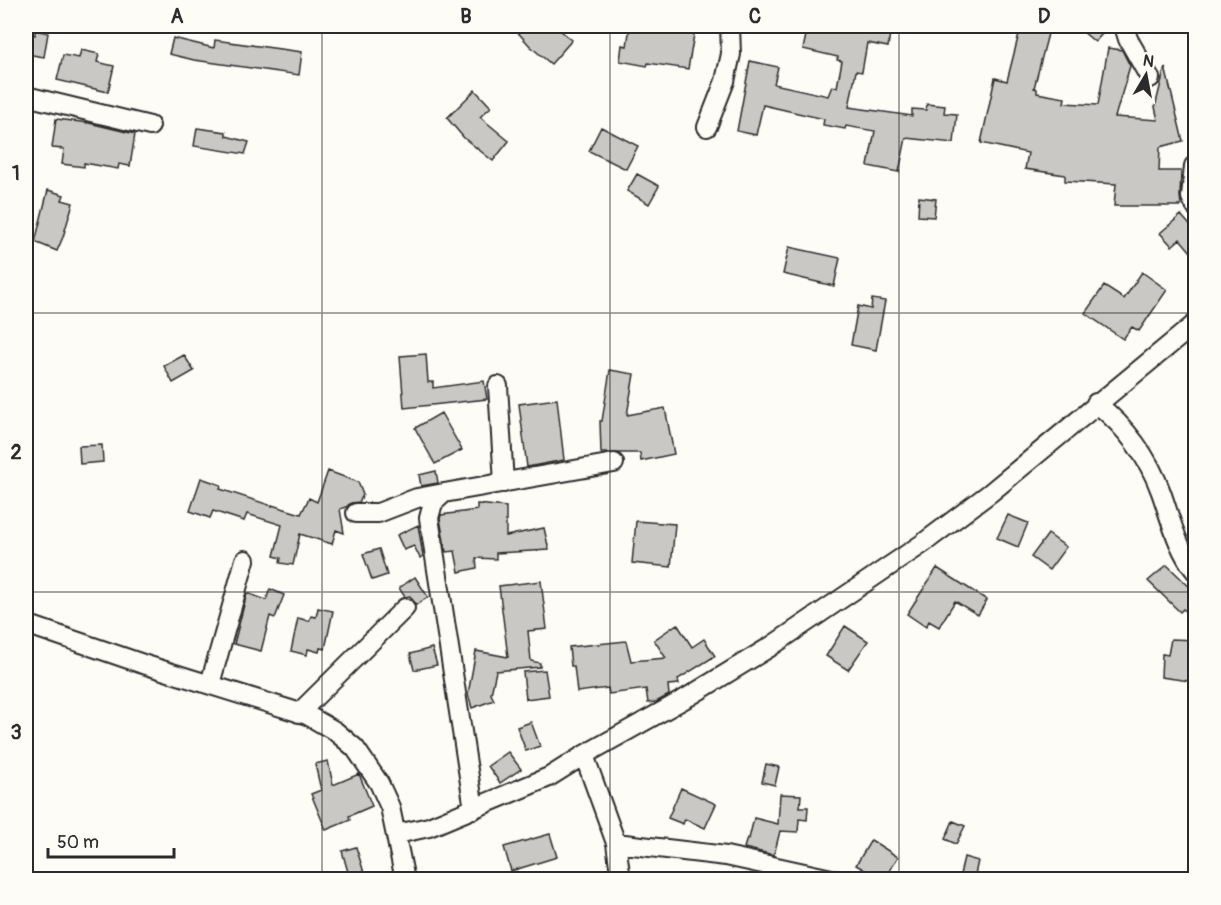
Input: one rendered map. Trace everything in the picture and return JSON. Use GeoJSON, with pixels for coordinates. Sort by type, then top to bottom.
{"type":"FeatureCollection","features":[{"type":"Feature","properties":{"kind":"street"},"geometry":{"type":"LineString","coordinates":[[707,127],[725,81],[731,54],[730,26]]}},
{"type":"Feature","properties":{"kind":"street"},"geometry":{"type":"LineString","coordinates":[[1124,26],[1128,39],[1149,78]]}},
{"type":"Feature","properties":{"kind":"street"},"geometry":{"type":"LineString","coordinates":[[26,96],[150,126]]}},
{"type":"Feature","properties":{"kind":"street"},"geometry":{"type":"LineString","coordinates":[[1194,166],[1191,196],[1196,207]]}},
{"type":"Feature","properties":{"kind":"street"},"geometry":{"type":"LineString","coordinates":[[397,834],[429,827],[549,777],[735,669],[922,544],[990,492],[1196,323]]}},
{"type":"Feature","properties":{"kind":"street"},"geometry":{"type":"LineString","coordinates":[[498,386],[504,483]]}},
{"type":"Feature","properties":{"kind":"street"},"geometry":{"type":"LineString","coordinates":[[1096,403],[1122,425],[1134,439],[1160,491],[1170,525],[1181,550],[1196,572]]}},
{"type":"Feature","properties":{"kind":"street"},"geometry":{"type":"LineString","coordinates":[[356,513],[378,513],[417,498],[614,463]]}},
{"type":"Feature","properties":{"kind":"street"},"geometry":{"type":"LineString","coordinates":[[444,493],[433,503],[429,518],[474,809]]}},
{"type":"Feature","properties":{"kind":"street"},"geometry":{"type":"LineString","coordinates":[[210,684],[245,560]]}},
{"type":"Feature","properties":{"kind":"street"},"geometry":{"type":"LineString","coordinates":[[299,713],[405,608]]}},
{"type":"Feature","properties":{"kind":"street"},"geometry":{"type":"LineString","coordinates":[[26,624],[299,713],[335,731],[356,748],[379,783],[390,807],[405,879]]}},
{"type":"Feature","properties":{"kind":"street"},"geometry":{"type":"LineString","coordinates":[[584,755],[616,843],[620,879]]}},
{"type":"Feature","properties":{"kind":"street"},"geometry":{"type":"LineString","coordinates":[[616,843],[726,856],[836,879]]}},
{"type":"Feature","properties":{"kind":"building"},"geometry":{"type":"Polygon","coordinates":[[[512,26],[555,26],[572,40],[551,64],[512,26]]]}},
{"type":"Feature","properties":{"kind":"building"},"geometry":{"type":"Polygon","coordinates":[[[630,26],[671,26],[695,29],[688,69],[648,63],[647,66],[620,61],[622,45],[627,46],[630,26]]]}},
{"type":"Feature","properties":{"kind":"building"},"geometry":{"type":"Polygon","coordinates":[[[808,26],[845,28],[845,26],[891,26],[888,47],[867,43],[862,72],[856,71],[849,107],[912,116],[912,109],[926,110],[927,104],[945,106],[944,113],[957,114],[954,143],[906,138],[899,172],[868,166],[875,131],[823,125],[824,119],[763,105],[756,135],[737,131],[750,61],[778,67],[774,84],[828,96],[832,86],[837,87],[842,61],[837,60],[838,57],[803,49],[808,26]]]}},
{"type":"Feature","properties":{"kind":"building"},"geometry":{"type":"Polygon","coordinates":[[[1021,26],[1033,29],[1033,26],[1050,26],[1034,88],[1037,89],[1037,93],[1065,98],[1064,103],[1098,105],[1108,48],[1122,50],[1130,66],[1115,117],[1158,120],[1155,107],[1165,67],[1183,141],[1160,147],[1159,171],[1181,171],[1181,206],[1114,206],[1116,184],[1065,181],[1065,175],[1025,169],[1028,153],[981,143],[995,78],[1007,81],[1021,26]]]}},
{"type":"Feature","properties":{"kind":"building"},"geometry":{"type":"Polygon","coordinates":[[[1076,26],[1109,26],[1095,42],[1076,26]]]}},
{"type":"Feature","properties":{"kind":"building"},"geometry":{"type":"Polygon","coordinates":[[[35,30],[48,33],[44,57],[26,54],[26,33],[35,35],[35,30]]]}},
{"type":"Feature","properties":{"kind":"building"},"geometry":{"type":"Polygon","coordinates":[[[173,38],[214,48],[215,40],[302,52],[299,75],[194,60],[169,54],[173,38]]]}},
{"type":"Feature","properties":{"kind":"building"},"geometry":{"type":"Polygon","coordinates":[[[81,50],[99,54],[97,62],[114,66],[108,92],[57,80],[63,55],[79,58],[81,50]]]}},
{"type":"Feature","properties":{"kind":"building"},"geometry":{"type":"Polygon","coordinates":[[[475,90],[491,107],[480,117],[509,141],[493,161],[464,138],[447,118],[475,90]]]}},
{"type":"Feature","properties":{"kind":"building"},"geometry":{"type":"Polygon","coordinates":[[[56,119],[89,123],[135,134],[130,166],[119,164],[118,169],[84,163],[84,167],[62,164],[64,149],[52,148],[56,119]]]}},
{"type":"Feature","properties":{"kind":"building"},"geometry":{"type":"Polygon","coordinates":[[[601,127],[638,146],[626,169],[589,151],[601,127]]]}},
{"type":"Feature","properties":{"kind":"building"},"geometry":{"type":"Polygon","coordinates":[[[197,128],[226,132],[226,136],[249,142],[245,154],[194,146],[197,128]]]}},
{"type":"Feature","properties":{"kind":"building"},"geometry":{"type":"Polygon","coordinates":[[[637,174],[659,186],[649,204],[627,191],[637,174]]]}},
{"type":"Feature","properties":{"kind":"building"},"geometry":{"type":"Polygon","coordinates":[[[48,190],[64,195],[62,200],[73,203],[57,251],[35,242],[48,190]]]}},
{"type":"Feature","properties":{"kind":"building"},"geometry":{"type":"Polygon","coordinates":[[[919,197],[936,199],[934,217],[918,216],[919,197]]]}},
{"type":"Feature","properties":{"kind":"building"},"geometry":{"type":"Polygon","coordinates":[[[1181,215],[1196,232],[1196,258],[1180,239],[1172,246],[1160,233],[1181,215]]]}},
{"type":"Feature","properties":{"kind":"building"},"geometry":{"type":"Polygon","coordinates":[[[789,247],[840,258],[834,286],[783,274],[789,247]]]}},
{"type":"Feature","properties":{"kind":"building"},"geometry":{"type":"Polygon","coordinates":[[[1142,272],[1167,290],[1139,331],[1132,327],[1123,339],[1085,313],[1104,286],[1124,299],[1142,272]]]}},
{"type":"Feature","properties":{"kind":"building"},"geometry":{"type":"Polygon","coordinates":[[[872,299],[885,301],[876,350],[851,345],[858,306],[871,309],[872,299]]]}},
{"type":"Feature","properties":{"kind":"building"},"geometry":{"type":"Polygon","coordinates":[[[426,354],[428,382],[433,382],[433,388],[484,381],[487,399],[404,408],[400,356],[426,354]]]}},
{"type":"Feature","properties":{"kind":"building"},"geometry":{"type":"Polygon","coordinates":[[[184,355],[194,371],[173,383],[164,366],[184,355]]]}},
{"type":"Feature","properties":{"kind":"building"},"geometry":{"type":"Polygon","coordinates":[[[610,370],[634,374],[627,415],[665,408],[674,454],[641,461],[640,453],[601,453],[600,421],[602,421],[610,370]]]}},
{"type":"Feature","properties":{"kind":"building"},"geometry":{"type":"Polygon","coordinates":[[[557,399],[564,460],[527,467],[519,404],[557,399]]]}},
{"type":"Feature","properties":{"kind":"building"},"geometry":{"type":"Polygon","coordinates":[[[441,413],[462,450],[435,464],[415,428],[441,413]]]}},
{"type":"Feature","properties":{"kind":"building"},"geometry":{"type":"Polygon","coordinates":[[[102,445],[103,462],[80,464],[79,446],[102,445]]]}},
{"type":"Feature","properties":{"kind":"building"},"geometry":{"type":"Polygon","coordinates":[[[328,471],[358,482],[363,495],[359,502],[351,503],[340,509],[344,533],[336,530],[332,544],[300,534],[293,565],[280,563],[281,558],[274,556],[282,525],[247,514],[244,521],[213,511],[210,518],[190,511],[201,478],[221,485],[220,489],[301,514],[309,498],[317,502],[328,471]]]}},
{"type":"Feature","properties":{"kind":"building"},"geometry":{"type":"Polygon","coordinates":[[[436,471],[438,483],[421,486],[419,475],[436,471]]]}},
{"type":"Feature","properties":{"kind":"building"},"geometry":{"type":"Polygon","coordinates":[[[477,504],[506,507],[506,536],[544,528],[549,550],[496,553],[496,559],[476,558],[477,568],[459,572],[455,551],[446,552],[441,515],[477,510],[477,504]]]}},
{"type":"Feature","properties":{"kind":"building"},"geometry":{"type":"Polygon","coordinates":[[[1008,515],[1028,523],[1018,547],[997,538],[1008,515]]]}},
{"type":"Feature","properties":{"kind":"building"},"geometry":{"type":"Polygon","coordinates":[[[636,521],[675,524],[671,567],[632,563],[636,521]]]}},
{"type":"Feature","properties":{"kind":"building"},"geometry":{"type":"Polygon","coordinates":[[[418,525],[423,556],[420,558],[414,546],[404,550],[397,535],[418,525]]]}},
{"type":"Feature","properties":{"kind":"building"},"geometry":{"type":"Polygon","coordinates":[[[1048,534],[1066,547],[1049,570],[1031,557],[1048,534]]]}},
{"type":"Feature","properties":{"kind":"building"},"geometry":{"type":"Polygon","coordinates":[[[379,549],[387,575],[372,580],[363,554],[379,549]]]}},
{"type":"Feature","properties":{"kind":"building"},"geometry":{"type":"Polygon","coordinates":[[[1167,565],[1196,593],[1196,619],[1183,609],[1180,612],[1148,581],[1167,565]]]}},
{"type":"Feature","properties":{"kind":"building"},"geometry":{"type":"Polygon","coordinates":[[[937,568],[987,600],[978,615],[955,601],[939,627],[929,621],[926,627],[907,614],[937,568]]]}},
{"type":"Feature","properties":{"kind":"building"},"geometry":{"type":"Polygon","coordinates":[[[415,577],[428,597],[416,605],[410,596],[405,597],[399,588],[415,577]]]}},
{"type":"Feature","properties":{"kind":"building"},"geometry":{"type":"Polygon","coordinates":[[[541,581],[547,629],[528,631],[531,661],[540,663],[540,667],[496,671],[491,694],[494,700],[472,708],[468,694],[476,651],[508,657],[499,586],[541,581]]]}},
{"type":"Feature","properties":{"kind":"building"},"geometry":{"type":"Polygon","coordinates":[[[270,589],[284,595],[275,618],[270,616],[261,651],[234,644],[247,593],[266,600],[270,589]]]}},
{"type":"Feature","properties":{"kind":"building"},"geometry":{"type":"Polygon","coordinates":[[[318,608],[333,611],[325,649],[320,648],[319,652],[308,649],[307,655],[291,651],[298,618],[309,621],[311,616],[316,617],[318,608]]]}},
{"type":"Feature","properties":{"kind":"building"},"geometry":{"type":"Polygon","coordinates":[[[677,624],[692,647],[704,639],[715,656],[678,679],[679,684],[668,685],[669,695],[656,702],[648,703],[646,689],[609,694],[608,688],[577,692],[569,647],[626,641],[631,661],[666,658],[654,640],[677,624]]]}},
{"type":"Feature","properties":{"kind":"building"},"geometry":{"type":"Polygon","coordinates":[[[845,626],[868,641],[848,670],[826,656],[845,626]]]}},
{"type":"Feature","properties":{"kind":"building"},"geometry":{"type":"Polygon","coordinates":[[[1171,639],[1196,640],[1196,669],[1189,668],[1189,681],[1161,677],[1162,654],[1168,655],[1171,639]]]}},
{"type":"Feature","properties":{"kind":"building"},"geometry":{"type":"Polygon","coordinates":[[[432,648],[437,665],[414,670],[410,654],[432,648]]]}},
{"type":"Feature","properties":{"kind":"building"},"geometry":{"type":"Polygon","coordinates":[[[545,670],[549,696],[526,699],[523,672],[545,670]]]}},
{"type":"Feature","properties":{"kind":"building"},"geometry":{"type":"Polygon","coordinates":[[[531,722],[540,746],[526,751],[517,727],[531,722]]]}},
{"type":"Feature","properties":{"kind":"building"},"geometry":{"type":"Polygon","coordinates":[[[508,752],[521,769],[500,783],[488,766],[508,752]]]}},
{"type":"Feature","properties":{"kind":"building"},"geometry":{"type":"Polygon","coordinates":[[[328,761],[333,785],[359,774],[372,806],[349,816],[350,820],[326,830],[311,794],[321,790],[315,764],[328,761]]]}},
{"type":"Feature","properties":{"kind":"building"},"geometry":{"type":"Polygon","coordinates":[[[766,764],[779,767],[775,785],[762,782],[766,764]]]}},
{"type":"Feature","properties":{"kind":"building"},"geometry":{"type":"Polygon","coordinates":[[[681,788],[716,804],[705,828],[685,819],[683,824],[668,818],[681,788]]]}},
{"type":"Feature","properties":{"kind":"building"},"geometry":{"type":"Polygon","coordinates":[[[780,794],[801,795],[800,807],[808,807],[807,820],[799,819],[798,832],[780,831],[774,855],[744,848],[747,838],[749,839],[754,818],[778,824],[780,794]]]}},
{"type":"Feature","properties":{"kind":"building"},"geometry":{"type":"Polygon","coordinates":[[[953,821],[965,826],[956,844],[945,839],[953,821]]]}},
{"type":"Feature","properties":{"kind":"building"},"geometry":{"type":"Polygon","coordinates":[[[550,834],[557,857],[511,871],[504,847],[550,834]]]}},
{"type":"Feature","properties":{"kind":"building"},"geometry":{"type":"Polygon","coordinates":[[[871,840],[898,857],[884,879],[856,865],[871,840]]]}},
{"type":"Feature","properties":{"kind":"building"},"geometry":{"type":"Polygon","coordinates":[[[356,847],[366,879],[350,879],[342,851],[356,847]]]}},
{"type":"Feature","properties":{"kind":"building"},"geometry":{"type":"Polygon","coordinates":[[[964,857],[978,861],[974,879],[959,879],[964,857]]]}}]}
